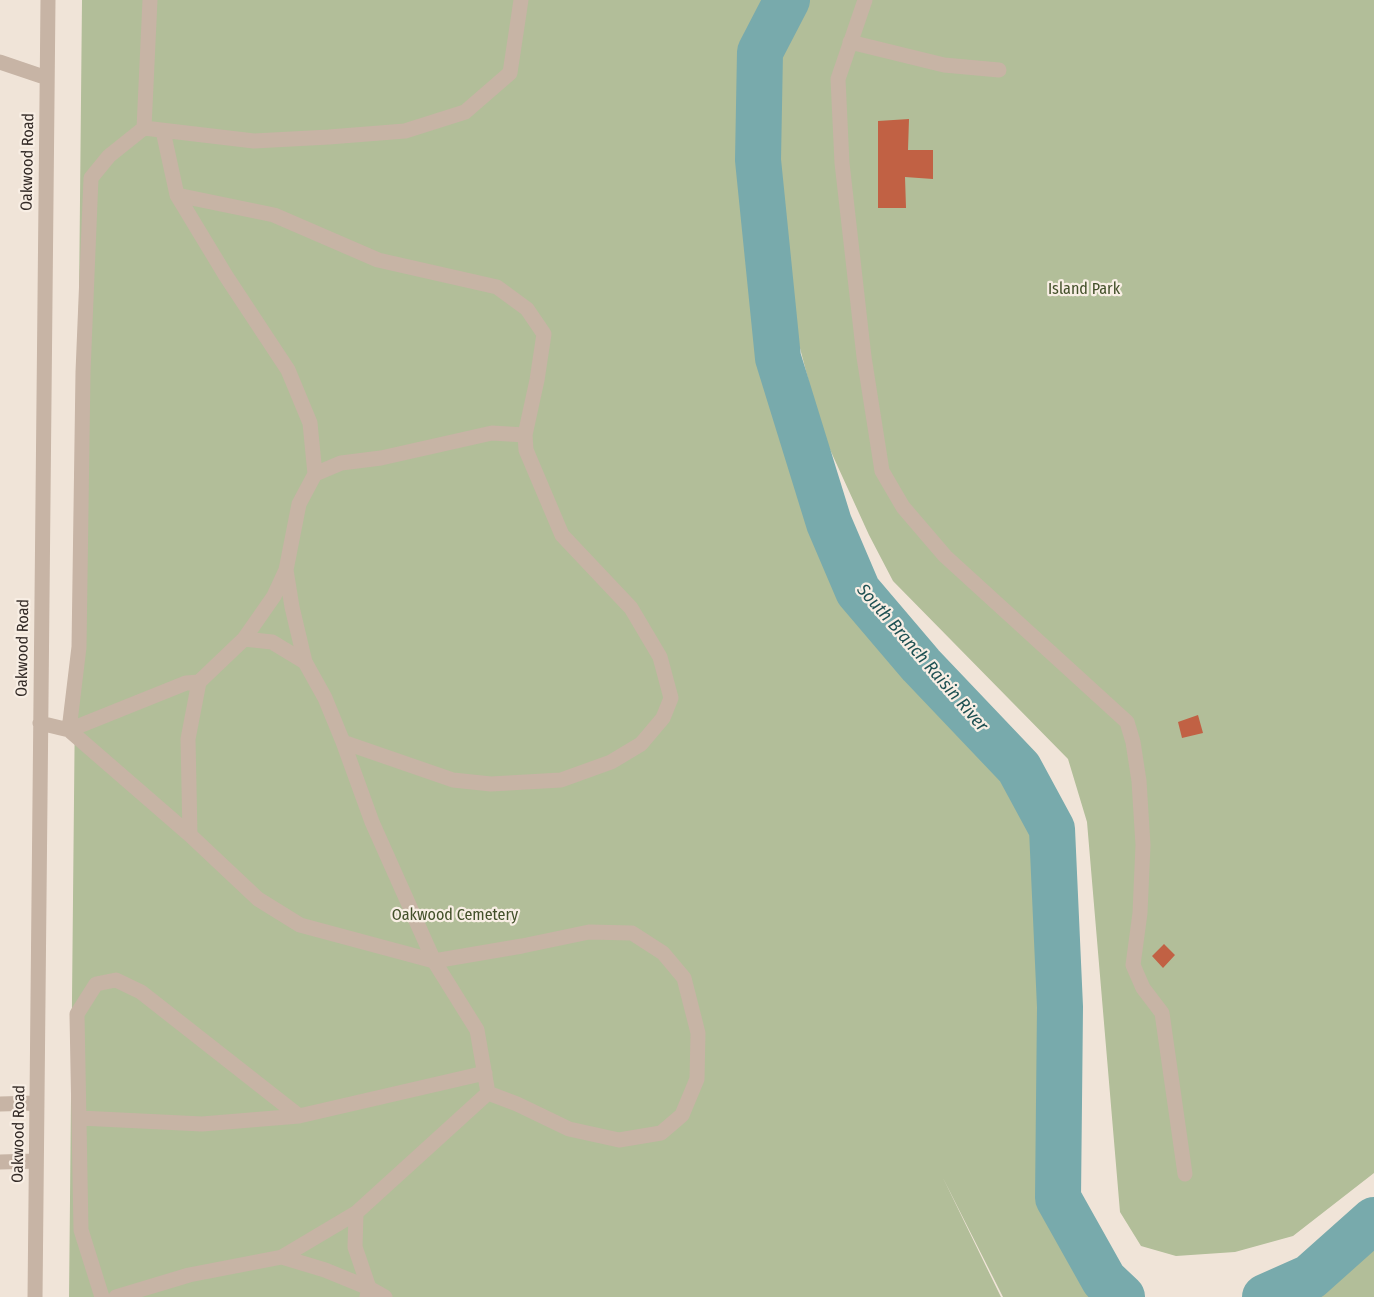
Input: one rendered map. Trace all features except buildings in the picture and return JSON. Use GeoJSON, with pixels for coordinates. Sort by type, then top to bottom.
{"type":"FeatureCollection","features":[{"type":"Feature","properties":{"kind":"street","name":"Oakwood Road"},"geometry":{"type":"LineString","coordinates":[[35,1297],[48,0]]}},
{"type":"Feature","properties":{"kind":"street"},"geometry":{"type":"LineString","coordinates":[[144,128],[150,0]]}},
{"type":"Feature","properties":{"kind":"street"},"geometry":{"type":"LineString","coordinates":[[69,730],[79,648],[83,372],[91,178],[109,156],[144,128],[254,141],[405,131],[465,112],[510,73],[521,0]]}},
{"type":"Feature","properties":{"kind":"street"},"geometry":{"type":"LineString","coordinates":[[865,0],[838,79],[842,163],[864,357],[882,471],[903,507],[945,556],[1127,722],[1133,742],[1139,781],[1143,845],[1140,913],[1133,965],[1143,988],[1162,1013],[1185,1174]]}},
{"type":"Feature","properties":{"kind":"street"},"geometry":{"type":"LineString","coordinates":[[850,42],[944,65],[999,70]]}},
{"type":"Feature","properties":{"kind":"street"},"geometry":{"type":"LineString","coordinates":[[0,62],[47,78]]}},
{"type":"Feature","properties":{"kind":"street"},"geometry":{"type":"LineString","coordinates":[[69,730],[177,686],[199,682],[244,639],[274,596],[286,570],[299,504],[315,474],[309,423],[288,370],[226,276],[177,195],[163,131]]}},
{"type":"Feature","properties":{"kind":"street"},"geometry":{"type":"LineString","coordinates":[[177,195],[274,215],[378,260],[497,287],[527,309],[544,334],[525,435],[526,450],[562,536],[631,608],[660,657],[671,698],[663,718],[641,744],[610,762],[561,780],[491,784],[453,780],[343,742]]}},
{"type":"Feature","properties":{"kind":"street"},"geometry":{"type":"LineString","coordinates":[[315,474],[341,463],[381,458],[492,433],[525,435]]}},
{"type":"Feature","properties":{"kind":"street"},"geometry":{"type":"LineString","coordinates":[[286,570],[292,608],[305,662],[325,698],[372,822],[434,960],[477,1030],[488,1093]]}},
{"type":"Feature","properties":{"kind":"street"},"geometry":{"type":"LineString","coordinates":[[244,639],[272,642],[305,662]]}},
{"type":"Feature","properties":{"kind":"street"},"geometry":{"type":"LineString","coordinates":[[190,835],[188,739],[199,682]]}},
{"type":"Feature","properties":{"kind":"street"},"geometry":{"type":"LineString","coordinates":[[40,723],[69,730],[190,835],[258,899],[300,925],[434,960],[522,946],[589,932],[632,933],[663,953],[684,978],[698,1033],[697,1079],[682,1115],[661,1133],[619,1140],[569,1129],[488,1093]]}},
{"type":"Feature","properties":{"kind":"street"},"geometry":{"type":"LineString","coordinates":[[102,1297],[81,1230],[77,1014],[96,984],[116,980],[141,992],[299,1116]]}},
{"type":"Feature","properties":{"kind":"street"},"geometry":{"type":"LineString","coordinates":[[80,1118],[202,1124],[299,1116],[485,1073]]}},
{"type":"Feature","properties":{"kind":"street"},"geometry":{"type":"LineString","coordinates":[[116,1297],[189,1275],[282,1257],[356,1213],[488,1093]]}},
{"type":"Feature","properties":{"kind":"street"},"geometry":{"type":"LineString","coordinates":[[0,1104],[37,1103]]}},
{"type":"Feature","properties":{"kind":"street"},"geometry":{"type":"LineString","coordinates":[[0,1162],[36,1161]]}},
{"type":"Feature","properties":{"kind":"street"},"geometry":{"type":"LineString","coordinates":[[356,1213],[355,1247],[368,1292]]}},
{"type":"Feature","properties":{"kind":"street"},"geometry":{"type":"LineString","coordinates":[[282,1257],[325,1270],[368,1292],[385,1297]]}},
{"type":"Feature","properties":{"kind":"green space","name":"Oakwood Cemetery"},"geometry":{"type":"Polygon","coordinates":[[[82,0],[787,0],[760,53],[758,160],[778,358],[829,523],[858,591],[1019,768],[1052,829],[1058,1198],[1104,1280],[1122,1297],[1003,1297],[943,1178],[1001,1297],[69,1297],[82,0]]]}},
{"type":"Feature","properties":{"kind":"green space","name":"Island Park"},"geometry":{"type":"Polygon","coordinates":[[[792,0],[1374,0],[1374,1173],[1293,1236],[1235,1252],[1176,1256],[1141,1246],[1120,1212],[1087,822],[1068,759],[893,581],[869,535],[822,432],[780,272],[766,148],[768,54],[792,0]]]}},
{"type":"Feature","properties":{"kind":"green space"},"geometry":{"type":"Polygon","coordinates":[[[1374,1220],[1374,1297],[1265,1297],[1310,1277],[1374,1220]]]}},
{"type":"Feature","properties":{"kind":"waterway","name":"South Branch Raisin River"},"geometry":{"type":"LineString","coordinates":[[787,0],[760,52],[758,160],[778,358],[829,523],[858,591],[921,665],[1019,768],[1052,829],[1060,1007],[1058,1198],[1104,1280],[1122,1297]]}},
{"type":"Feature","properties":{"kind":"waterway","name":"South Branch Raisin River"},"geometry":{"type":"LineString","coordinates":[[1265,1297],[1310,1277],[1374,1220]]}}]}
